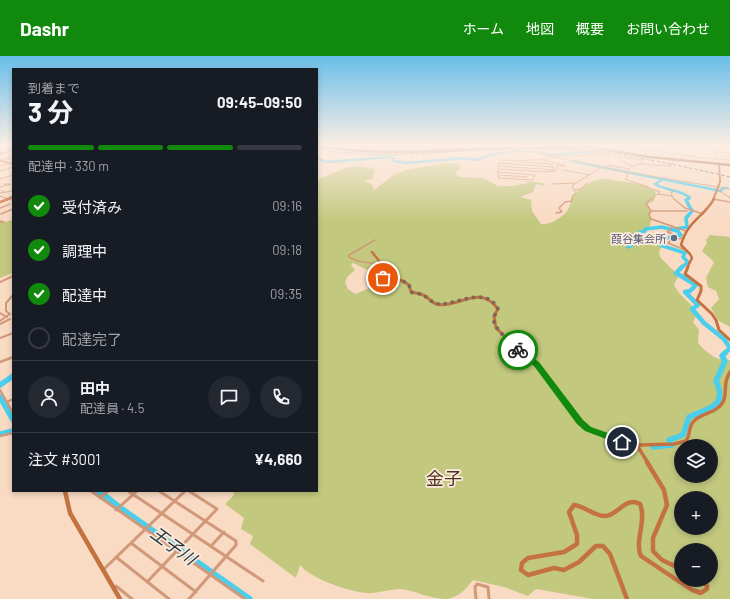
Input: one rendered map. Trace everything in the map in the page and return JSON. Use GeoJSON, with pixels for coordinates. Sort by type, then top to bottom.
{"type":"FeatureCollection","features":[{"type":"Feature","properties":{"kind":"main road"},"geometry":{"type":"LineString","coordinates":[[721,170],[718,189],[713,200],[702,214],[693,221],[686,231],[681,245],[692,258],[685,271],[685,274],[701,286],[701,291],[697,300],[715,317],[719,330],[730,340]]}},
{"type":"Feature","properties":{"kind":"main road"},"geometry":{"type":"LineString","coordinates":[[0,202],[12,197]]}},
{"type":"Feature","properties":{"kind":"main road"},"geometry":{"type":"LineString","coordinates":[[372,252],[380,262],[378,264],[381,277],[403,281],[409,285],[411,292],[422,295],[436,304],[445,304],[464,298],[479,297],[495,303],[498,309],[494,316],[496,328],[513,343],[520,352],[536,364],[580,422],[588,429],[638,447],[665,490],[668,506],[654,534],[652,546],[653,552],[661,560],[674,566]]}},
{"type":"Feature","properties":{"kind":"main road"},"geometry":{"type":"LineString","coordinates":[[638,447],[638,445],[643,444],[675,443],[684,442],[687,440],[689,437],[689,427],[693,421],[713,413],[718,408],[726,393],[723,386],[724,380],[730,372]]}},
{"type":"Feature","properties":{"kind":"main road"},"geometry":{"type":"LineString","coordinates":[[65,492],[70,513],[120,599]]}},
{"type":"Feature","properties":{"kind":"main road"},"geometry":{"type":"LineString","coordinates":[[627,599],[610,554],[603,546],[596,546],[579,562],[564,570],[554,568],[528,575],[521,570],[522,563],[524,560],[538,556],[553,555],[575,546],[577,535],[569,512],[574,505],[581,506],[602,516],[606,516],[610,515],[626,503],[636,502],[640,504],[642,508],[642,527],[639,548],[642,558],[674,578]]}},
{"type":"Feature","properties":{"kind":"main road"},"geometry":{"type":"LineString","coordinates":[[687,587],[701,593],[707,589],[707,587]]}},
{"type":"Feature","properties":{"kind":"street"},"geometry":{"type":"LineString","coordinates":[[517,170],[556,172],[556,170]]}},
{"type":"Feature","properties":{"kind":"street"},"geometry":{"type":"LineString","coordinates":[[546,172],[553,170]]}},
{"type":"Feature","properties":{"kind":"street"},"geometry":{"type":"LineString","coordinates":[[565,170],[590,175]]}},
{"type":"Feature","properties":{"kind":"street"},"geometry":{"type":"LineString","coordinates":[[556,213],[562,212],[559,208],[565,202],[572,201],[573,196],[576,194],[572,187],[597,170]]}},
{"type":"Feature","properties":{"kind":"street"},"geometry":{"type":"LineString","coordinates":[[616,170],[718,189],[730,189]]}},
{"type":"Feature","properties":{"kind":"street"},"geometry":{"type":"LineString","coordinates":[[526,171],[527,180]]}},
{"type":"Feature","properties":{"kind":"street"},"geometry":{"type":"LineString","coordinates":[[498,172],[526,174],[536,175],[533,180],[500,178],[498,172]]}},
{"type":"Feature","properties":{"kind":"street"},"geometry":{"type":"LineString","coordinates":[[626,172],[628,176],[626,179],[627,181],[643,185],[660,192],[646,203],[651,211],[649,214],[651,219],[686,231]]}},
{"type":"Feature","properties":{"kind":"street"},"geometry":{"type":"LineString","coordinates":[[0,179],[12,175]]}},
{"type":"Feature","properties":{"kind":"street"},"geometry":{"type":"LineString","coordinates":[[499,175],[526,177]]}},
{"type":"Feature","properties":{"kind":"street"},"geometry":{"type":"LineString","coordinates":[[552,184],[576,183]]}},
{"type":"Feature","properties":{"kind":"street"},"geometry":{"type":"LineString","coordinates":[[574,190],[581,189],[587,183]]}},
{"type":"Feature","properties":{"kind":"street"},"geometry":{"type":"LineString","coordinates":[[0,187],[5,185]]}},
{"type":"Feature","properties":{"kind":"street"},"geometry":{"type":"LineString","coordinates":[[7,189],[2,191],[0,195],[9,198]]}},
{"type":"Feature","properties":{"kind":"street"},"geometry":{"type":"LineString","coordinates":[[718,189],[730,198]]}},
{"type":"Feature","properties":{"kind":"street"},"geometry":{"type":"LineString","coordinates":[[673,190],[673,192],[671,192],[675,202],[688,211]]}},
{"type":"Feature","properties":{"kind":"street"},"geometry":{"type":"LineString","coordinates":[[657,194],[672,196]]}},
{"type":"Feature","properties":{"kind":"street"},"geometry":{"type":"LineString","coordinates":[[7,204],[12,198]]}},
{"type":"Feature","properties":{"kind":"street"},"geometry":{"type":"LineString","coordinates":[[713,200],[730,202]]}},
{"type":"Feature","properties":{"kind":"street"},"geometry":{"type":"LineString","coordinates":[[0,208],[10,204]]}},
{"type":"Feature","properties":{"kind":"street"},"geometry":{"type":"LineString","coordinates":[[0,214],[12,209]]}},
{"type":"Feature","properties":{"kind":"street"},"geometry":{"type":"LineString","coordinates":[[651,211],[688,211],[702,214]]}},
{"type":"Feature","properties":{"kind":"street"},"geometry":{"type":"LineString","coordinates":[[672,226],[671,230],[667,232],[676,235]]}},
{"type":"Feature","properties":{"kind":"street"},"geometry":{"type":"LineString","coordinates":[[683,238],[669,241],[668,243],[685,250]]}},
{"type":"Feature","properties":{"kind":"street"},"geometry":{"type":"LineString","coordinates":[[375,240],[361,247],[349,255],[349,257],[354,261],[365,261],[378,264]]}},
{"type":"Feature","properties":{"kind":"street"},"geometry":{"type":"LineString","coordinates":[[0,282],[12,276]]}},
{"type":"Feature","properties":{"kind":"street"},"geometry":{"type":"LineString","coordinates":[[0,323],[8,318],[10,314],[6,309],[6,303],[12,296]]}},
{"type":"Feature","properties":{"kind":"street"},"geometry":{"type":"LineString","coordinates":[[6,309],[0,312],[8,318]]}},
{"type":"Feature","properties":{"kind":"street"},"geometry":{"type":"LineString","coordinates":[[0,338],[12,333]]}},
{"type":"Feature","properties":{"kind":"street"},"geometry":{"type":"LineString","coordinates":[[0,362],[12,357]]}},
{"type":"Feature","properties":{"kind":"street"},"geometry":{"type":"LineString","coordinates":[[0,390],[12,410]]}},
{"type":"Feature","properties":{"kind":"street"},"geometry":{"type":"LineString","coordinates":[[7,402],[12,400]]}},
{"type":"Feature","properties":{"kind":"street"},"geometry":{"type":"LineString","coordinates":[[0,436],[12,433]]}},
{"type":"Feature","properties":{"kind":"street"},"geometry":{"type":"LineString","coordinates":[[92,492],[145,530],[212,573],[245,599]]}},
{"type":"Feature","properties":{"kind":"street"},"geometry":{"type":"LineString","coordinates":[[100,497],[107,492]]}},
{"type":"Feature","properties":{"kind":"street"},"geometry":{"type":"LineString","coordinates":[[130,492],[263,581]]}},
{"type":"Feature","properties":{"kind":"street"},"geometry":{"type":"LineString","coordinates":[[116,510],[136,492]]}},
{"type":"Feature","properties":{"kind":"street"},"geometry":{"type":"LineString","coordinates":[[161,492],[236,540],[237,543],[227,557],[189,599]]}},
{"type":"Feature","properties":{"kind":"street"},"geometry":{"type":"LineString","coordinates":[[102,570],[184,492]]}},
{"type":"Feature","properties":{"kind":"street"},"geometry":{"type":"LineString","coordinates":[[147,582],[217,509],[191,492]]}},
{"type":"Feature","properties":{"kind":"street"},"geometry":{"type":"LineString","coordinates":[[211,546],[224,532]]}},
{"type":"Feature","properties":{"kind":"street"},"geometry":{"type":"LineString","coordinates":[[131,543],[196,592]]}},
{"type":"Feature","properties":{"kind":"street"},"geometry":{"type":"LineString","coordinates":[[116,557],[169,599]]}},
{"type":"Feature","properties":{"kind":"street"},"geometry":{"type":"LineString","coordinates":[[476,599],[476,584],[488,587],[489,599]]}},
{"type":"Feature","properties":{"kind":"street"},"geometry":{"type":"LineString","coordinates":[[113,588],[116,586],[132,599]]}},
{"type":"Feature","properties":{"kind":"green space"},"geometry":{"type":"Polygon","coordinates":[[[340,170],[375,170],[372,179],[363,181],[372,184],[374,190],[395,174],[405,170],[458,170],[455,174],[460,177],[484,178],[498,186],[512,186],[529,183],[525,181],[544,183],[543,186],[536,184],[533,192],[520,197],[531,200],[532,211],[541,224],[553,222],[561,217],[569,208],[572,195],[589,183],[600,179],[646,185],[656,192],[654,201],[647,204],[651,211],[649,214],[651,219],[650,226],[635,237],[655,235],[662,238],[665,243],[659,251],[659,255],[678,277],[674,285],[679,293],[698,312],[693,322],[699,330],[698,343],[708,353],[716,358],[730,360],[730,599],[593,599],[536,589],[528,596],[504,587],[473,580],[459,594],[447,599],[433,598],[400,589],[366,593],[330,584],[312,575],[300,565],[296,578],[250,544],[253,536],[241,529],[244,518],[225,504],[234,495],[233,492],[318,492],[318,180],[340,170]],[[353,263],[351,265],[355,270],[348,276],[345,282],[348,289],[355,294],[384,278],[353,263]]]}},
{"type":"Feature","properties":{"kind":"green space"},"geometry":{"type":"Polygon","coordinates":[[[12,220],[12,273],[0,278],[0,223],[12,220]]]}},
{"type":"Feature","properties":{"kind":"green space"},"geometry":{"type":"Polygon","coordinates":[[[710,235],[730,237],[730,327],[719,321],[711,308],[719,299],[716,291],[708,287],[706,278],[714,262],[702,251],[707,243],[706,240],[710,235]]]}},
{"type":"Feature","properties":{"kind":"waterway"},"geometry":{"type":"LineString","coordinates":[[618,170],[663,179]]}},
{"type":"Feature","properties":{"kind":"waterway"},"geometry":{"type":"LineString","coordinates":[[663,179],[721,191],[723,188],[727,188]]}},
{"type":"Feature","properties":{"kind":"waterway"},"geometry":{"type":"LineString","coordinates":[[663,179],[655,184],[682,193],[690,198],[686,200],[692,211],[686,218],[687,227],[676,229],[681,235],[657,240],[660,245],[685,253],[683,257],[688,262],[681,268]]}},
{"type":"Feature","properties":{"kind":"waterway"},"geometry":{"type":"LineString","coordinates":[[628,247],[635,244],[639,233],[645,231],[645,229],[662,227],[677,231]]}},
{"type":"Feature","properties":{"kind":"waterway"},"geometry":{"type":"LineString","coordinates":[[653,447],[672,445],[669,440],[683,435],[689,417],[709,409],[718,401],[720,396],[716,381],[725,361],[722,356],[730,348],[724,339],[704,323],[692,309],[698,305],[685,292],[690,291],[696,285],[676,273],[681,268]]}},
{"type":"Feature","properties":{"kind":"waterway"},"geometry":{"type":"LineString","coordinates":[[0,385],[12,377]]}},
{"type":"Feature","properties":{"kind":"waterway"},"geometry":{"type":"LineString","coordinates":[[0,397],[12,418]]}},
{"type":"Feature","properties":{"kind":"waterway","name":"王子川"},"geometry":{"type":"LineString","coordinates":[[0,434],[12,431]]}},
{"type":"Feature","properties":{"kind":"waterway","name":"王子川"},"geometry":{"type":"LineString","coordinates":[[99,492],[121,509],[249,599]]}},
{"type":"Feature","properties":{"kind":"railway"},"geometry":{"type":"LineString","coordinates":[[700,170],[730,177]]}},
{"type":"Feature","properties":{"kind":"way so far"},"geometry":{"type":"LineString","coordinates":[[383,278],[403,281],[409,285],[411,292],[422,295],[436,304],[445,304],[472,297],[479,297],[492,301],[498,309],[494,316],[496,328],[513,343],[518,350]]}},
{"type":"Feature","properties":{"kind":"place","name":"葭谷集会所"},"geometry":{"type":"Point","coordinates":[674,238]}},
{"type":"Feature","properties":{"kind":"district","name":"金子"},"geometry":{"type":"Point","coordinates":[444,478]}},
{"type":"Feature","properties":{"kind":"route"},"geometry":{"type":"LineString","coordinates":[[518,350],[536,364],[546,375],[580,422],[588,429],[622,442]]}}]}
